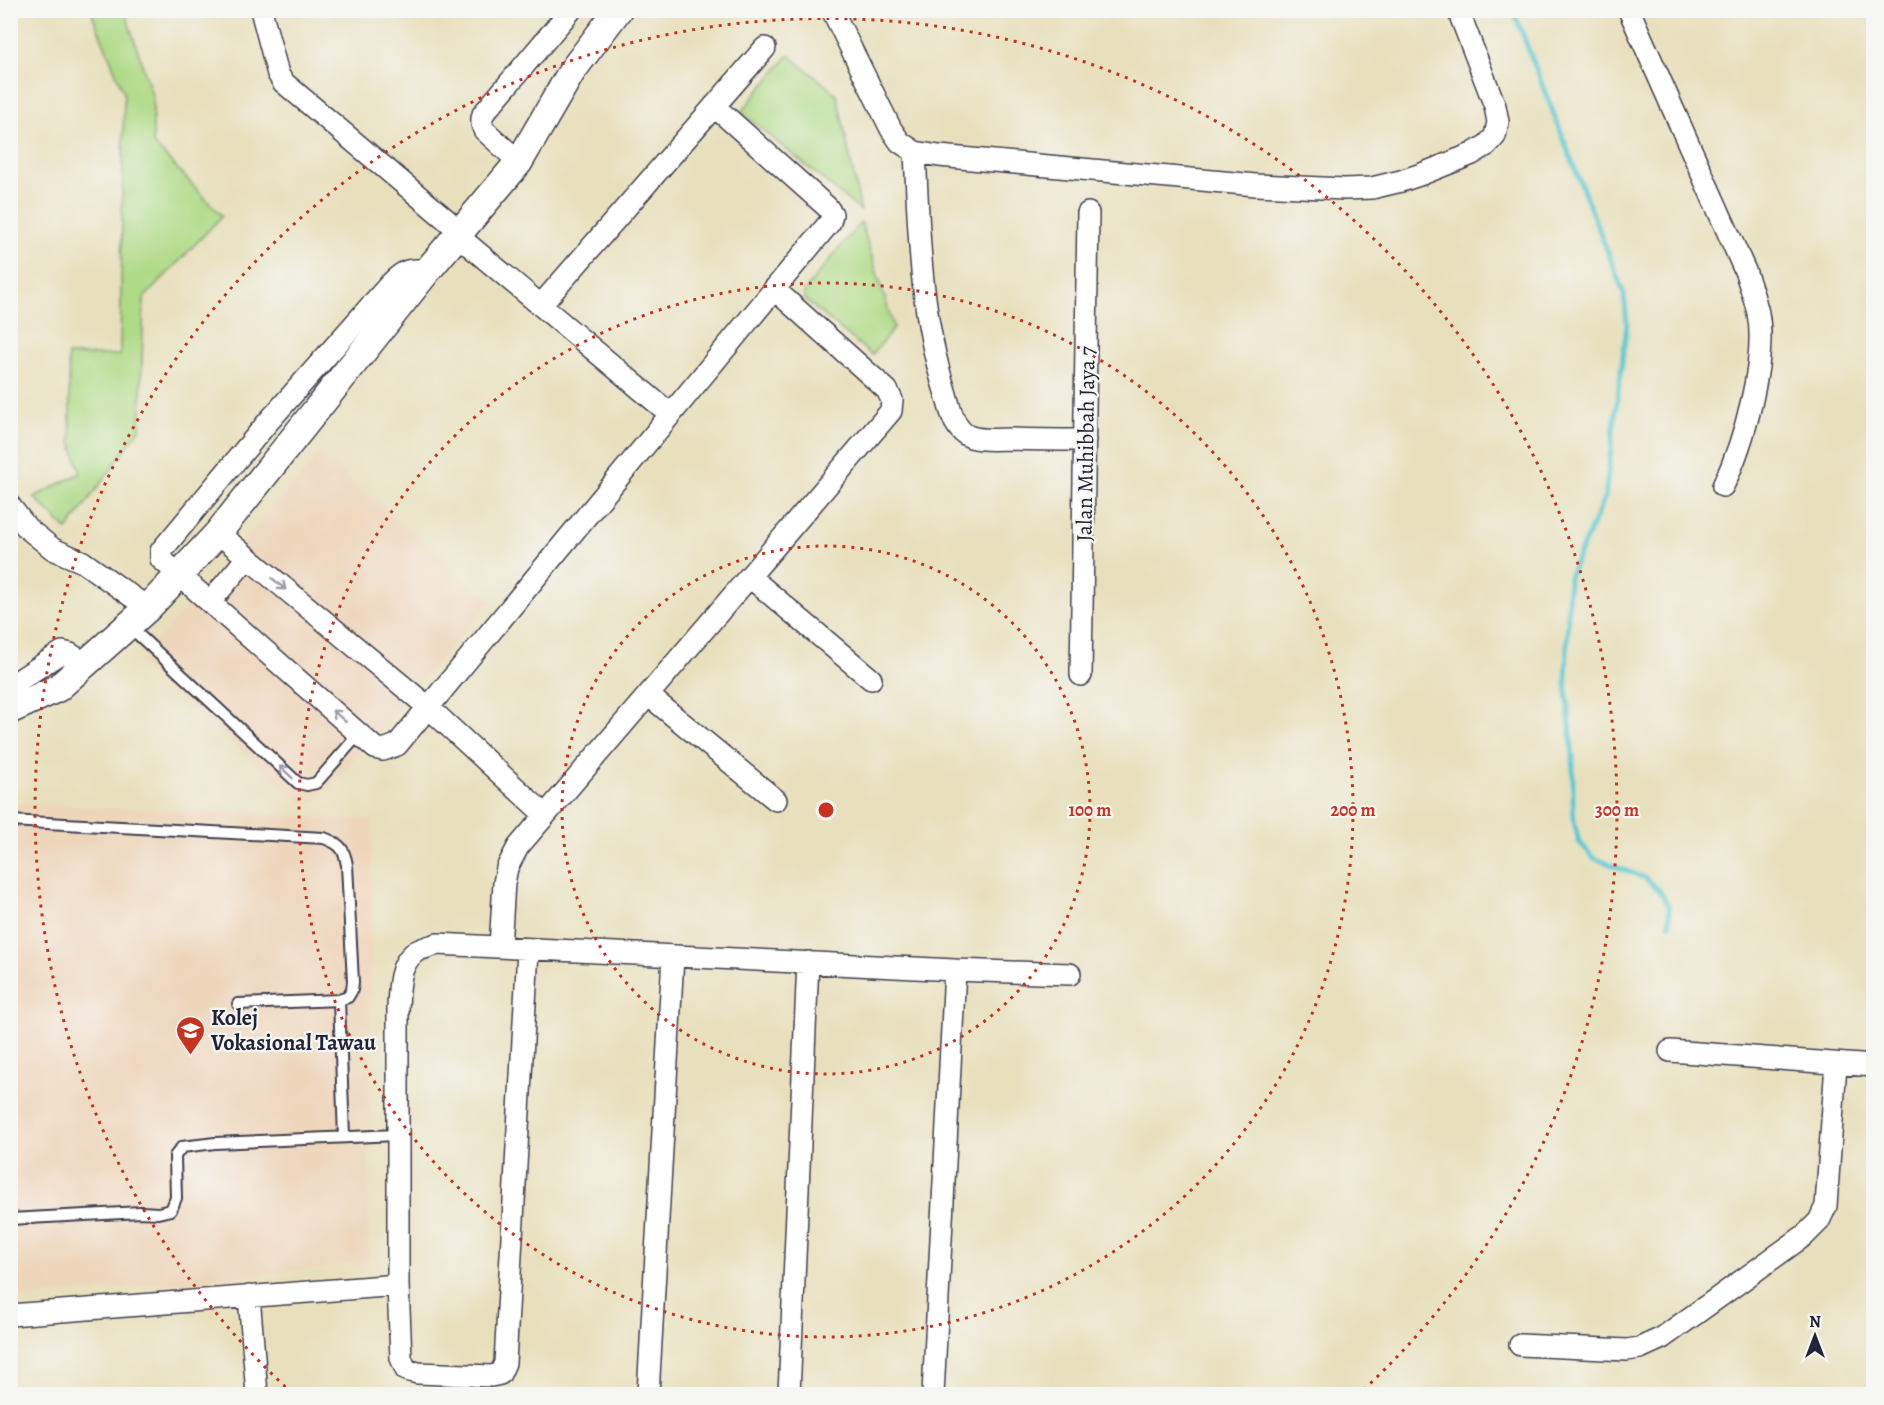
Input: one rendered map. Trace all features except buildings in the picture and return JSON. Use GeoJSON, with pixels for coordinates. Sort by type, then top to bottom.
{"type":"FeatureCollection","features":[{"type":"Feature","properties":{"kind":"street"},"geometry":{"type":"LineString","coordinates":[[261,10],[278,74],[283,82],[669,413]]}},
{"type":"Feature","properties":{"kind":"street"},"geometry":{"type":"LineString","coordinates":[[519,162],[484,130],[481,118],[571,10]]}},
{"type":"Feature","properties":{"kind":"street"},"geometry":{"type":"LineString","coordinates":[[10,710],[58,688],[138,617],[218,533],[428,270],[519,162],[572,71],[618,10]]}},
{"type":"Feature","properties":{"kind":"street"},"geometry":{"type":"LineString","coordinates":[[832,10],[891,129],[900,142],[915,152],[997,162],[1256,185],[1344,189],[1372,188],[1422,174],[1472,154],[1487,145],[1495,136],[1498,122],[1495,106],[1458,10]]}},
{"type":"Feature","properties":{"kind":"street"},"geometry":{"type":"LineString","coordinates":[[1629,10],[1746,273],[1758,314],[1757,368],[1745,432],[1735,462],[1723,486]]}},
{"type":"Feature","properties":{"kind":"street"},"geometry":{"type":"LineString","coordinates":[[541,305],[765,48]]}},
{"type":"Feature","properties":{"kind":"street"},"geometry":{"type":"LineString","coordinates":[[428,270],[402,272],[390,284],[268,422],[161,551],[161,559],[375,748],[383,750],[396,745],[669,413],[830,222],[832,214],[828,207],[714,106]]}},
{"type":"Feature","properties":{"kind":"street"},"geometry":{"type":"LineString","coordinates":[[915,152],[921,272],[927,322],[935,361],[959,430],[971,437],[988,439],[1084,440]]}},
{"type":"Feature","properties":{"kind":"street","name":"Jalan Muhibbah Jaya 7"},"geometry":{"type":"LineString","coordinates":[[1081,675],[1088,213]]}},
{"type":"Feature","properties":{"kind":"street"},"geometry":{"type":"LineString","coordinates":[[500,947],[504,883],[507,868],[518,847],[891,411],[892,400],[887,390],[774,289]]}},
{"type":"Feature","properties":{"kind":"street"},"geometry":{"type":"LineString","coordinates":[[10,506],[27,528],[53,549],[83,562],[138,617]]}},
{"type":"Feature","properties":{"kind":"street"},"geometry":{"type":"LineString","coordinates":[[218,533],[428,707],[545,815]]}},
{"type":"Feature","properties":{"kind":"street"},"geometry":{"type":"LineString","coordinates":[[210,602],[248,558]]}},
{"type":"Feature","properties":{"kind":"street"},"geometry":{"type":"LineString","coordinates":[[750,577],[871,679]]}},
{"type":"Feature","properties":{"kind":"street"},"geometry":{"type":"LineString","coordinates":[[10,686],[62,652],[86,663]]}},
{"type":"Feature","properties":{"kind":"street"},"geometry":{"type":"LineString","coordinates":[[648,695],[776,800]]}},
{"type":"Feature","properties":{"kind":"street"},"geometry":{"type":"LineString","coordinates":[[528,950],[505,1363],[500,1374],[491,1376],[418,1373],[406,1370],[401,1358],[398,1285],[398,1009],[400,982],[405,964],[415,951],[438,944],[673,957],[1070,974]]}},
{"type":"Feature","properties":{"kind":"street"},"geometry":{"type":"LineString","coordinates":[[648,1395],[673,957]]}},
{"type":"Feature","properties":{"kind":"street"},"geometry":{"type":"LineString","coordinates":[[789,1395],[808,962]]}},
{"type":"Feature","properties":{"kind":"street"},"geometry":{"type":"LineString","coordinates":[[933,1395],[955,970]]}},
{"type":"Feature","properties":{"kind":"street"},"geometry":{"type":"LineString","coordinates":[[1670,1051],[1874,1066]]}},
{"type":"Feature","properties":{"kind":"street"},"geometry":{"type":"LineString","coordinates":[[1520,1345],[1627,1350],[1652,1344],[1805,1234],[1819,1221],[1826,1206],[1836,1064]]}},
{"type":"Feature","properties":{"kind":"street"},"geometry":{"type":"LineString","coordinates":[[10,1315],[398,1285]]}},
{"type":"Feature","properties":{"kind":"street"},"geometry":{"type":"LineString","coordinates":[[249,1296],[257,1395]]}},
{"type":"Feature","properties":{"kind":"lane"},"geometry":{"type":"LineString","coordinates":[[138,617],[298,783],[307,785],[316,783],[359,734]]}},
{"type":"Feature","properties":{"kind":"lane"},"geometry":{"type":"LineString","coordinates":[[10,821],[324,838],[337,843],[345,853],[347,865],[353,982],[348,997],[339,1000],[238,1004]]}},
{"type":"Feature","properties":{"kind":"lane"},"geometry":{"type":"LineString","coordinates":[[339,1000],[344,1137]]}},
{"type":"Feature","properties":{"kind":"lane"},"geometry":{"type":"LineString","coordinates":[[10,1219],[158,1213],[171,1210],[176,1198],[175,1156],[182,1147],[215,1143],[397,1135]]}},
{"type":"Feature","properties":{"kind":"shaded area"},"geometry":{"type":"Polygon","coordinates":[[[320,454],[491,601],[316,802],[301,802],[138,662],[320,454]]]}},
{"type":"Feature","properties":{"kind":"shaded area","name":"Kolej Vokasional Tawau"},"geometry":{"type":"Polygon","coordinates":[[[11,803],[372,820],[368,1263],[11,1299],[11,803]]]}},
{"type":"Feature","properties":{"kind":"green space"},"geometry":{"type":"Polygon","coordinates":[[[91,11],[125,11],[153,98],[153,143],[222,216],[144,298],[140,429],[67,530],[34,497],[81,473],[71,441],[68,355],[120,355],[124,93],[91,11]]]}},
{"type":"Feature","properties":{"kind":"green space"},"geometry":{"type":"Polygon","coordinates":[[[789,55],[837,95],[861,211],[741,112],[789,55]]]}},
{"type":"Feature","properties":{"kind":"green space"},"geometry":{"type":"Polygon","coordinates":[[[861,222],[894,328],[872,355],[805,300],[804,291],[861,222]]]}},
{"type":"Feature","properties":{"kind":"waterway"},"geometry":{"type":"LineString","coordinates":[[1513,10],[1624,294],[1627,323],[1605,497],[1569,577],[1566,683],[1573,757],[1574,821],[1579,842],[1594,858],[1645,878],[1660,891],[1669,907],[1669,925]]}},
{"type":"Feature","properties":{"kind":"place","name":"Kolej Vokasional Tawau"},"geometry":{"type":"Point","coordinates":[190,1056]}}]}
